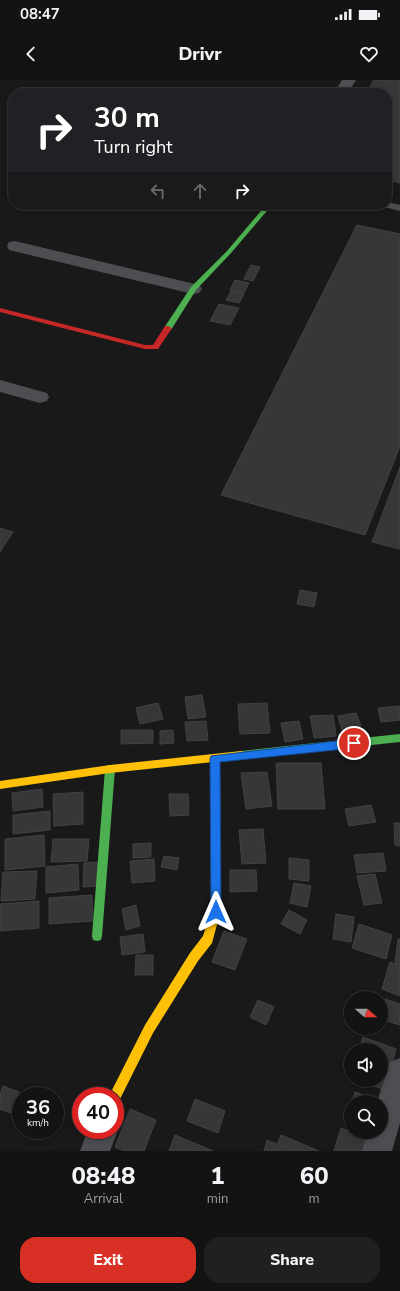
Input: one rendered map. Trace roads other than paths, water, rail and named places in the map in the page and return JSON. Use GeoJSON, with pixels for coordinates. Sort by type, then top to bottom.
{"type":"FeatureCollection","features":[{"type":"Feature","properties":{"kind":"street"},"geometry":{"type":"LineString","coordinates":[[0,310],[145,347],[155,347],[193,289],[229,252],[264,210]]}},
{"type":"Feature","properties":{"kind":"street"},"geometry":{"type":"LineString","coordinates":[[15,246],[193,289]]}},
{"type":"Feature","properties":{"kind":"street"},"geometry":{"type":"LineString","coordinates":[[0,386],[40,397]]}},
{"type":"Feature","properties":{"kind":"street"},"geometry":{"type":"LineString","coordinates":[[0,785],[110,769],[215,759],[400,738]]}},
{"type":"Feature","properties":{"kind":"street"},"geometry":{"type":"LineString","coordinates":[[119,1087],[149,1029],[194,957],[208,939],[216,912],[215,759]]}},
{"type":"Feature","properties":{"kind":"street"},"geometry":{"type":"LineString","coordinates":[[98,936],[110,769]]}},
{"type":"Feature","properties":{"kind":"street"},"geometry":{"type":"LineString","coordinates":[[377,1151],[400,1072]]}},
{"type":"Feature","properties":{"kind":"street"},"geometry":{"type":"LineString","coordinates":[[95,1151],[100,1139]]}}]}
